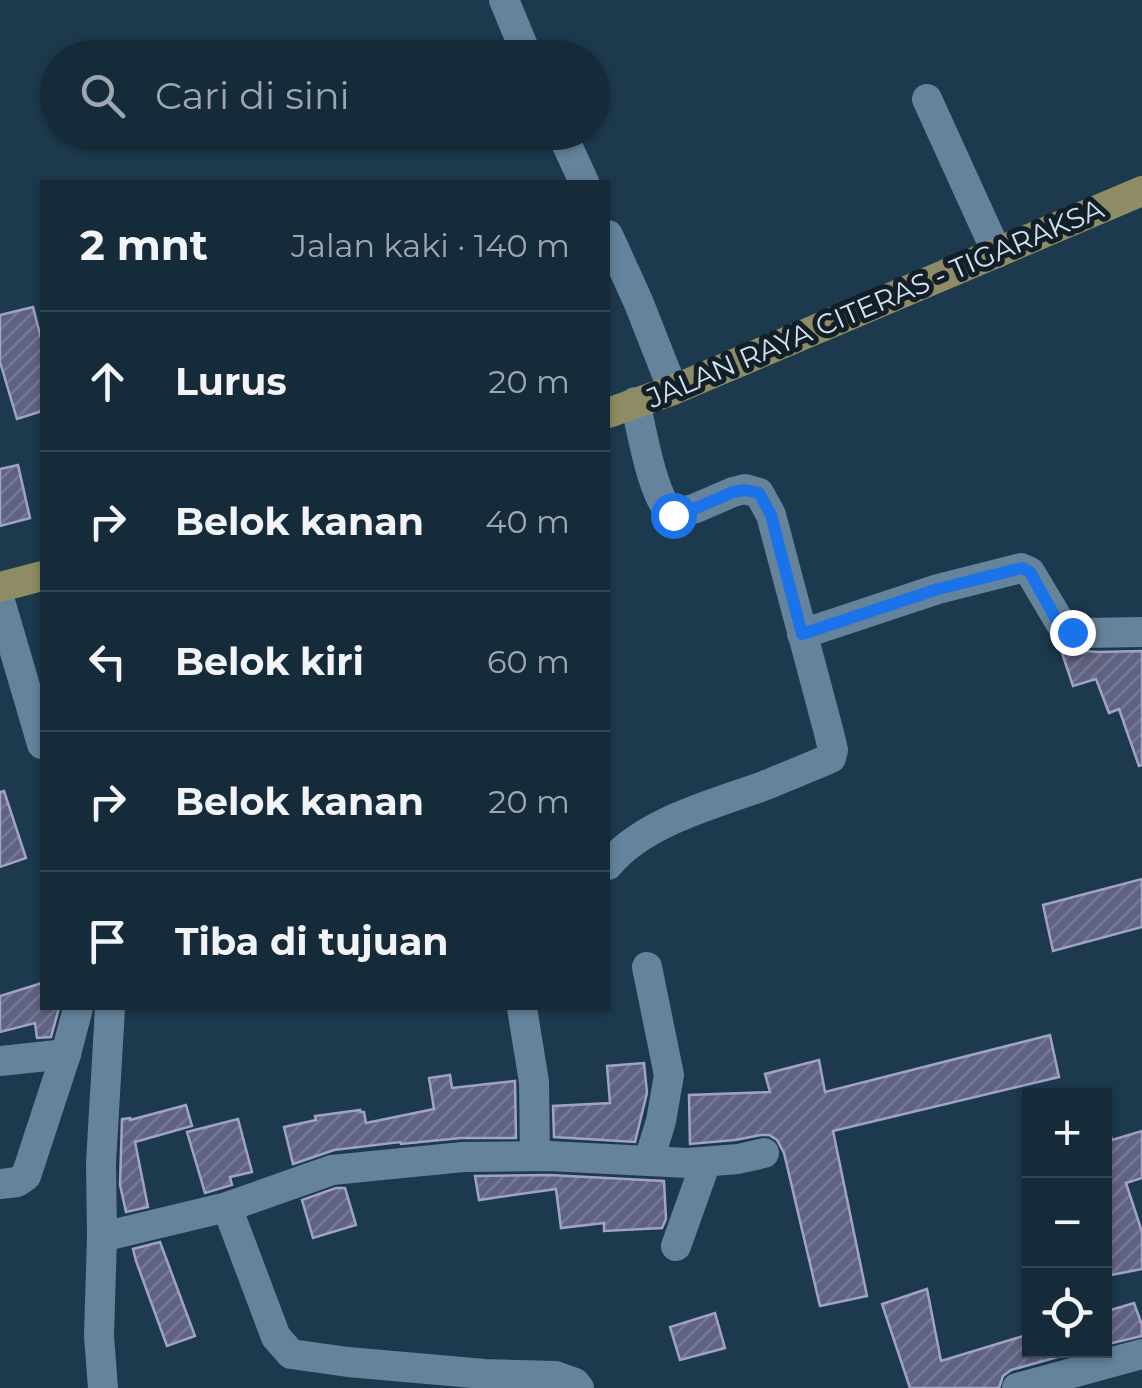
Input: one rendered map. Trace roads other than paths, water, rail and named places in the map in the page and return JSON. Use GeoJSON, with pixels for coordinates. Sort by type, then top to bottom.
{"type":"FeatureCollection","features":[{"type":"Feature","properties":{"kind":"main road","name":"JALAN RAYA CITERAS - TIGARAKSA"},"geometry":{"type":"LineString","coordinates":[[621,408],[673,390],[1142,192]]}},
{"type":"Feature","properties":{"kind":"main road"},"geometry":{"type":"LineString","coordinates":[[0,587],[40,577]]}},
{"type":"Feature","properties":{"kind":"street"},"geometry":{"type":"LineString","coordinates":[[504,0],[521,40]]}},
{"type":"Feature","properties":{"kind":"street"},"geometry":{"type":"LineString","coordinates":[[926,99],[997,253]]}},
{"type":"Feature","properties":{"kind":"street"},"geometry":{"type":"LineString","coordinates":[[569,150],[583,180]]}},
{"type":"Feature","properties":{"kind":"street"},"geometry":{"type":"LineString","coordinates":[[610,239],[673,390]]}},
{"type":"Feature","properties":{"kind":"street"},"geometry":{"type":"LineString","coordinates":[[610,863],[643,835],[709,804],[832,758],[833,750],[771,515],[759,493],[733,492],[673,515],[664,508],[652,470],[621,408]]}},
{"type":"Feature","properties":{"kind":"street"},"geometry":{"type":"LineString","coordinates":[[802,634],[938,589],[1022,568],[1030,572],[1064,629],[1082,633],[1142,632]]}},
{"type":"Feature","properties":{"kind":"street"},"geometry":{"type":"LineString","coordinates":[[0,601],[40,737]]}},
{"type":"Feature","properties":{"kind":"street"},"geometry":{"type":"LineString","coordinates":[[648,967],[669,1075],[649,1160]]}},
{"type":"Feature","properties":{"kind":"street"},"geometry":{"type":"LineString","coordinates":[[0,1184],[18,1182],[26,1176],[77,1010]]}},
{"type":"Feature","properties":{"kind":"street"},"geometry":{"type":"LineString","coordinates":[[103,1388],[99,1336],[101,1163],[110,1010]]}},
{"type":"Feature","properties":{"kind":"street"},"geometry":{"type":"LineString","coordinates":[[522,1010],[534,1082],[535,1156]]}},
{"type":"Feature","properties":{"kind":"street"},"geometry":{"type":"LineString","coordinates":[[0,1061],[66,1054]]}},
{"type":"Feature","properties":{"kind":"street"},"geometry":{"type":"LineString","coordinates":[[102,1237],[227,1208],[332,1170],[462,1157],[535,1156],[673,1163],[738,1159],[764,1153]]}},
{"type":"Feature","properties":{"kind":"street"},"geometry":{"type":"LineString","coordinates":[[676,1246],[706,1162]]}},
{"type":"Feature","properties":{"kind":"street"},"geometry":{"type":"LineString","coordinates":[[227,1208],[276,1338],[291,1354],[464,1372],[555,1376],[579,1388]]}},
{"type":"Feature","properties":{"kind":"street"},"geometry":{"type":"LineString","coordinates":[[1017,1388],[1142,1354]]}}]}
